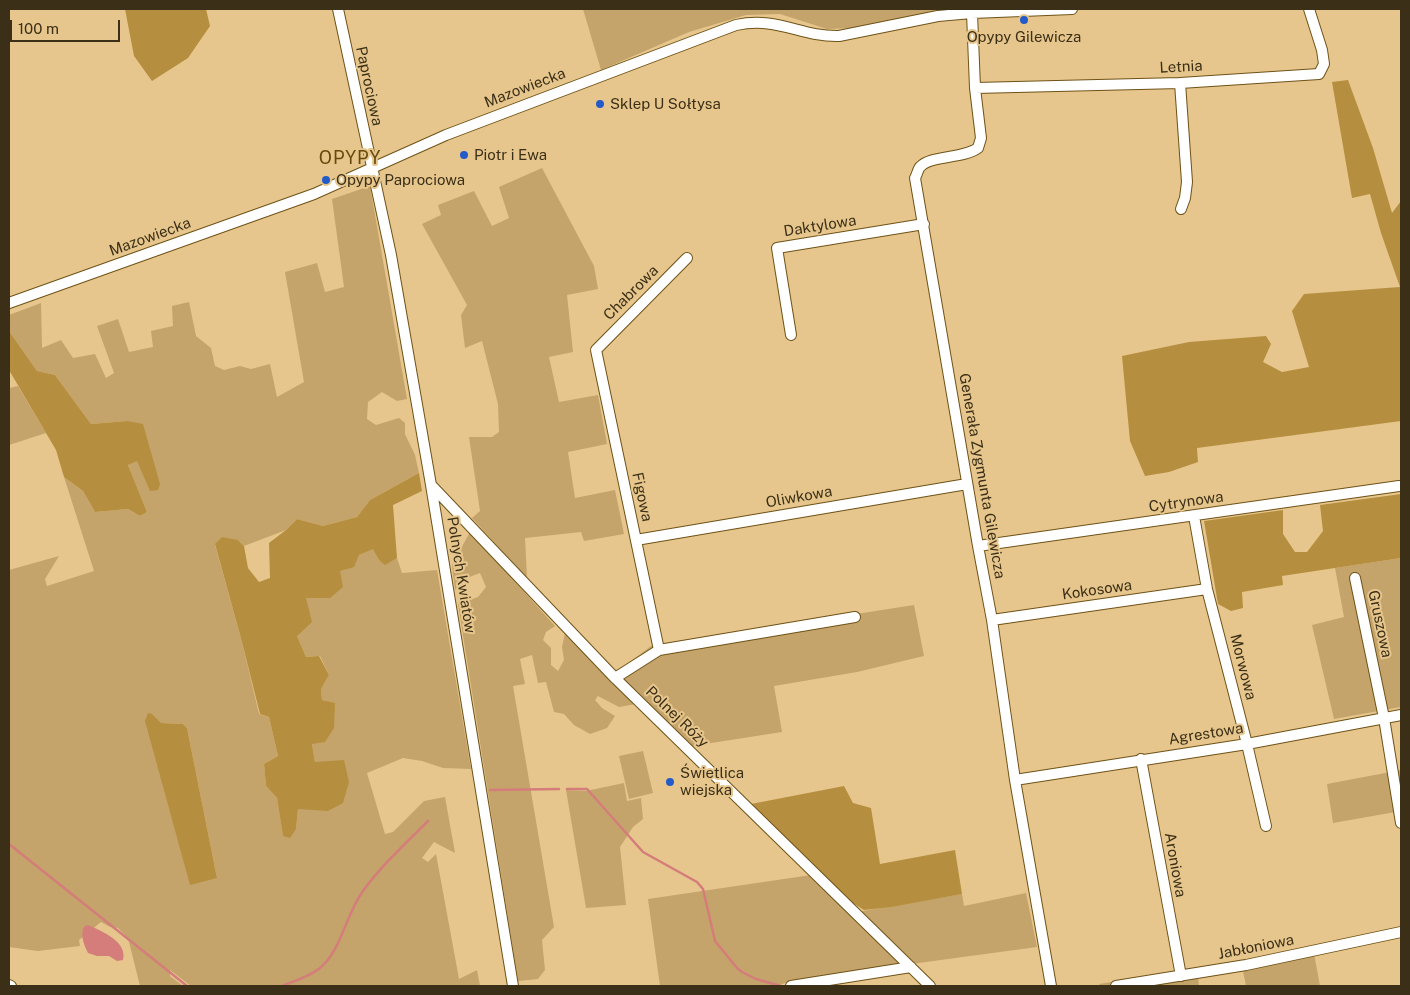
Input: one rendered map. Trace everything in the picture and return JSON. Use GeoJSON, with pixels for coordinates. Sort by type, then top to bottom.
{"type":"FeatureCollection","features":[{"type":"Feature","properties":{"kind":"street","name":"Paprociowa"},"geometry":{"type":"LineString","coordinates":[[338,9],[372,169]]}},
{"type":"Feature","properties":{"kind":"street","name":"Mazowiecka"},"geometry":{"type":"LineString","coordinates":[[9,303],[309,196],[472,124],[736,25],[769,22],[823,36],[839,36],[966,12],[1072,9]]}},
{"type":"Feature","properties":{"kind":"street","name":"Letnia"},"geometry":{"type":"LineString","coordinates":[[975,88],[1180,83],[1319,74],[1324,64],[1322,50],[1309,9]]}},
{"type":"Feature","properties":{"kind":"street","name":"Generała Zygmunta Gilewicza"},"geometry":{"type":"LineString","coordinates":[[966,12],[981,138],[978,148],[970,153],[930,161],[920,167],[915,178],[992,620],[1015,780],[1051,986]]}},
{"type":"Feature","properties":{"kind":"street"},"geometry":{"type":"LineString","coordinates":[[1180,83],[1187,182],[1185,198],[1181,209]]}},
{"type":"Feature","properties":{"kind":"street","name":"Polnych Kwiatów"},"geometry":{"type":"LineString","coordinates":[[372,169],[390,255],[431,485],[513,986]]}},
{"type":"Feature","properties":{"kind":"street","name":"Daktylowa"},"geometry":{"type":"LineString","coordinates":[[791,334],[777,248],[924,224]]}},
{"type":"Feature","properties":{"kind":"street","name":"Chabrowa"},"geometry":{"type":"LineString","coordinates":[[596,350],[687,258]]}},
{"type":"Feature","properties":{"kind":"street","name":"Figowa"},"geometry":{"type":"LineString","coordinates":[[596,350],[659,650]]}},
{"type":"Feature","properties":{"kind":"street","name":"Oliwkowa"},"geometry":{"type":"LineString","coordinates":[[636,540],[967,484]]}},
{"type":"Feature","properties":{"kind":"street","name":"Polnej Róży"},"geometry":{"type":"LineString","coordinates":[[431,485],[615,678],[930,986]]}},
{"type":"Feature","properties":{"kind":"street","name":"Cytrynowa"},"geometry":{"type":"LineString","coordinates":[[978,546],[1399,486]]}},
{"type":"Feature","properties":{"kind":"street","name":"Morwowa"},"geometry":{"type":"LineString","coordinates":[[1194,516],[1207,589],[1266,826]]}},
{"type":"Feature","properties":{"kind":"street","name":"Gruszowa"},"geometry":{"type":"LineString","coordinates":[[1355,578],[1384,718],[1401,823]]}},
{"type":"Feature","properties":{"kind":"street","name":"Kokosowa"},"geometry":{"type":"LineString","coordinates":[[992,620],[1207,589]]}},
{"type":"Feature","properties":{"kind":"street"},"geometry":{"type":"LineString","coordinates":[[615,678],[659,650],[855,616]]}},
{"type":"Feature","properties":{"kind":"street","name":"Agrestowa"},"geometry":{"type":"LineString","coordinates":[[1015,780],[1247,744],[1401,715]]}},
{"type":"Feature","properties":{"kind":"street","name":"Aroniowa"},"geometry":{"type":"LineString","coordinates":[[1141,760],[1181,976]]}},
{"type":"Feature","properties":{"kind":"street","name":"Jabłoniowa"},"geometry":{"type":"LineString","coordinates":[[1116,986],[1149,984],[1401,932]]}},
{"type":"Feature","properties":{"kind":"street"},"geometry":{"type":"LineString","coordinates":[[792,986],[842,983],[911,967]]}},
{"type":"Feature","properties":{"kind":"shaded area"},"geometry":{"type":"Polygon","coordinates":[[[125,9],[206,9],[210,26],[188,58],[152,81],[134,56],[125,9]]]}},
{"type":"Feature","properties":{"kind":"shaded area"},"geometry":{"type":"Polygon","coordinates":[[[583,9],[949,9],[854,28],[827,29],[780,14],[746,15],[689,32],[601,70],[583,9]]]}},
{"type":"Feature","properties":{"kind":"shaded area"},"geometry":{"type":"Polygon","coordinates":[[[1348,80],[1373,148],[1392,213],[1401,201],[1401,421],[1197,448],[1198,462],[1169,472],[1145,476],[1130,441],[1122,356],[1189,342],[1266,336],[1271,344],[1263,362],[1282,372],[1309,367],[1292,311],[1304,294],[1400,287],[1381,233],[1370,194],[1352,198],[1332,82],[1348,80]]]}},
{"type":"Feature","properties":{"kind":"shaded area"},"geometry":{"type":"Polygon","coordinates":[[[542,168],[594,266],[598,289],[567,295],[573,352],[549,357],[559,402],[598,395],[607,444],[568,452],[575,498],[615,490],[624,534],[584,541],[581,532],[525,538],[527,578],[472,518],[480,511],[469,437],[492,437],[499,432],[498,404],[482,341],[465,348],[461,315],[467,305],[422,224],[441,215],[438,205],[474,191],[492,226],[509,218],[499,187],[542,168]]]}},
{"type":"Feature","properties":{"kind":"shaded area"},"geometry":{"type":"Polygon","coordinates":[[[370,186],[407,399],[397,401],[382,392],[368,402],[367,419],[376,425],[399,418],[405,423],[405,434],[415,455],[419,473],[370,500],[357,517],[323,526],[297,519],[286,530],[244,546],[238,540],[215,545],[242,642],[259,714],[269,717],[278,756],[264,764],[266,786],[277,798],[283,835],[296,829],[298,809],[315,762],[312,744],[335,704],[322,700],[321,689],[329,675],[320,656],[306,657],[297,636],[306,598],[359,555],[374,548],[379,560],[385,564],[397,558],[402,573],[437,570],[471,769],[443,768],[422,761],[403,758],[367,773],[385,834],[393,832],[424,801],[445,797],[455,853],[434,842],[422,858],[428,862],[436,854],[459,979],[477,970],[480,986],[191,986],[170,970],[170,976],[183,986],[140,986],[128,938],[118,928],[110,927],[101,922],[79,940],[80,946],[38,951],[9,947],[9,570],[59,556],[45,579],[47,586],[94,571],[64,477],[83,491],[95,512],[128,509],[140,516],[147,512],[128,465],[137,460],[127,421],[91,424],[55,375],[37,371],[9,331],[9,315],[41,303],[42,348],[61,340],[73,358],[95,354],[106,378],[114,373],[97,326],[118,319],[129,352],[153,347],[151,331],[173,326],[172,306],[189,302],[196,336],[211,348],[215,366],[224,370],[240,366],[251,369],[270,364],[277,397],[304,382],[285,272],[317,263],[325,292],[344,287],[332,199],[370,186]],[[161,723],[217,878],[187,728],[183,724],[161,723]]]}},
{"type":"Feature","properties":{"kind":"shaded area"},"geometry":{"type":"Polygon","coordinates":[[[9,331],[37,371],[55,375],[91,424],[127,421],[143,424],[160,484],[158,490],[150,491],[137,461],[128,465],[147,512],[140,516],[128,509],[95,512],[83,491],[64,477],[56,450],[9,370],[9,331]]]}},
{"type":"Feature","properties":{"kind":"shaded area"},"geometry":{"type":"Polygon","coordinates":[[[18,386],[46,433],[9,445],[9,388],[18,386]]]}},
{"type":"Feature","properties":{"kind":"shaded area"},"geometry":{"type":"Polygon","coordinates":[[[419,473],[422,491],[393,505],[397,558],[385,565],[379,560],[373,549],[359,555],[354,567],[340,571],[343,587],[330,598],[306,598],[312,622],[297,636],[306,657],[319,656],[329,675],[321,689],[322,700],[335,703],[334,728],[325,742],[312,744],[315,762],[344,760],[349,782],[343,803],[328,811],[298,809],[296,829],[290,838],[283,836],[277,798],[266,786],[264,764],[278,756],[269,717],[260,714],[215,544],[222,537],[238,540],[244,546],[248,568],[259,582],[270,578],[269,543],[297,519],[323,526],[357,517],[370,500],[419,473]]]}},
{"type":"Feature","properties":{"kind":"shaded area"},"geometry":{"type":"Polygon","coordinates":[[[1401,494],[1401,558],[1282,576],[1283,585],[1242,592],[1243,608],[1231,611],[1218,604],[1204,521],[1283,510],[1283,534],[1295,552],[1307,552],[1323,531],[1320,505],[1401,494]]]}},
{"type":"Feature","properties":{"kind":"shaded area"},"geometry":{"type":"Polygon","coordinates":[[[470,532],[555,626],[546,632],[543,640],[551,648],[551,665],[558,671],[564,660],[562,647],[565,633],[636,704],[619,707],[598,696],[595,700],[602,708],[615,716],[607,728],[590,734],[574,725],[564,714],[554,712],[546,682],[538,683],[532,655],[520,659],[525,684],[513,686],[554,927],[542,940],[545,970],[538,979],[518,981],[458,604],[478,597],[486,587],[480,573],[467,578],[455,590],[452,565],[470,532]]]}},
{"type":"Feature","properties":{"kind":"shaded area"},"geometry":{"type":"Polygon","coordinates":[[[1401,558],[1401,707],[1334,719],[1312,625],[1344,617],[1335,568],[1401,558]]]}},
{"type":"Feature","properties":{"kind":"shaded area"},"geometry":{"type":"Polygon","coordinates":[[[914,605],[924,656],[857,672],[774,686],[782,732],[692,746],[623,679],[622,668],[651,646],[914,605]]]}},
{"type":"Feature","properties":{"kind":"shaded area"},"geometry":{"type":"Polygon","coordinates":[[[148,713],[152,714],[161,723],[183,724],[187,728],[217,878],[190,885],[145,721],[148,713]]]}},
{"type":"Feature","properties":{"kind":"shaded area"},"geometry":{"type":"Polygon","coordinates":[[[643,751],[653,793],[629,799],[619,756],[643,751]]]}},
{"type":"Feature","properties":{"kind":"shaded area"},"geometry":{"type":"Polygon","coordinates":[[[1401,770],[1401,811],[1333,823],[1327,784],[1401,770]]]}},
{"type":"Feature","properties":{"kind":"shaded area"},"geometry":{"type":"Polygon","coordinates":[[[624,783],[627,801],[641,798],[643,819],[633,827],[620,847],[626,905],[586,908],[566,790],[586,791],[624,783]]]}},
{"type":"Feature","properties":{"kind":"shaded area"},"geometry":{"type":"Polygon","coordinates":[[[844,786],[853,803],[871,808],[880,864],[955,850],[962,894],[864,910],[853,903],[751,804],[844,786]]]}},
{"type":"Feature","properties":{"kind":"shaded area"},"geometry":{"type":"Polygon","coordinates":[[[811,875],[851,913],[962,894],[964,906],[1026,893],[1037,947],[800,979],[775,986],[660,986],[648,899],[811,875]]]}},
{"type":"Feature","properties":{"kind":"shaded area"},"geometry":{"type":"Polygon","coordinates":[[[88,925],[107,934],[118,943],[124,954],[123,960],[117,961],[109,956],[97,956],[88,953],[82,932],[85,926],[88,925]]]}},
{"type":"Feature","properties":{"kind":"shaded area"},"geometry":{"type":"Polygon","coordinates":[[[1313,948],[1320,986],[1246,986],[1241,961],[1313,948]]]}},
{"type":"Feature","properties":{"kind":"shaded area"},"geometry":{"type":"Polygon","coordinates":[[[1197,968],[1199,986],[1100,986],[1099,984],[1197,968]]]}},
{"type":"Feature","properties":{"kind":"waterway"},"geometry":{"type":"LineString","coordinates":[[490,790],[559,789]]}},
{"type":"Feature","properties":{"kind":"waterway"},"geometry":{"type":"LineString","coordinates":[[567,789],[587,789],[643,852],[697,882],[703,889],[715,941],[742,972],[756,979],[781,986]]}},
{"type":"Feature","properties":{"kind":"waterway"},"geometry":{"type":"LineString","coordinates":[[282,986],[311,974],[327,961],[363,891],[386,864],[428,821]]}},
{"type":"Feature","properties":{"kind":"waterway"},"geometry":{"type":"LineString","coordinates":[[9,844],[187,986]]}},
{"type":"Feature","properties":{"kind":"place","name":"Opypy Gilewicza"},"geometry":{"type":"Point","coordinates":[1024,20]}},
{"type":"Feature","properties":{"kind":"place","name":"Sklep U Sołtysa"},"geometry":{"type":"Point","coordinates":[600,104]}},
{"type":"Feature","properties":{"kind":"place","name":"Piotr i Ewa"},"geometry":{"type":"Point","coordinates":[464,155]}},
{"type":"Feature","properties":{"kind":"place","name":"Opypy Paprociowa"},"geometry":{"type":"Point","coordinates":[326,180]}},
{"type":"Feature","properties":{"kind":"place","name":"Świetlica wiejska"},"geometry":{"type":"Point","coordinates":[670,782]}},
{"type":"Feature","properties":{"kind":"district","name":"OPYPY"},"geometry":{"type":"Point","coordinates":[350,158]}}]}
